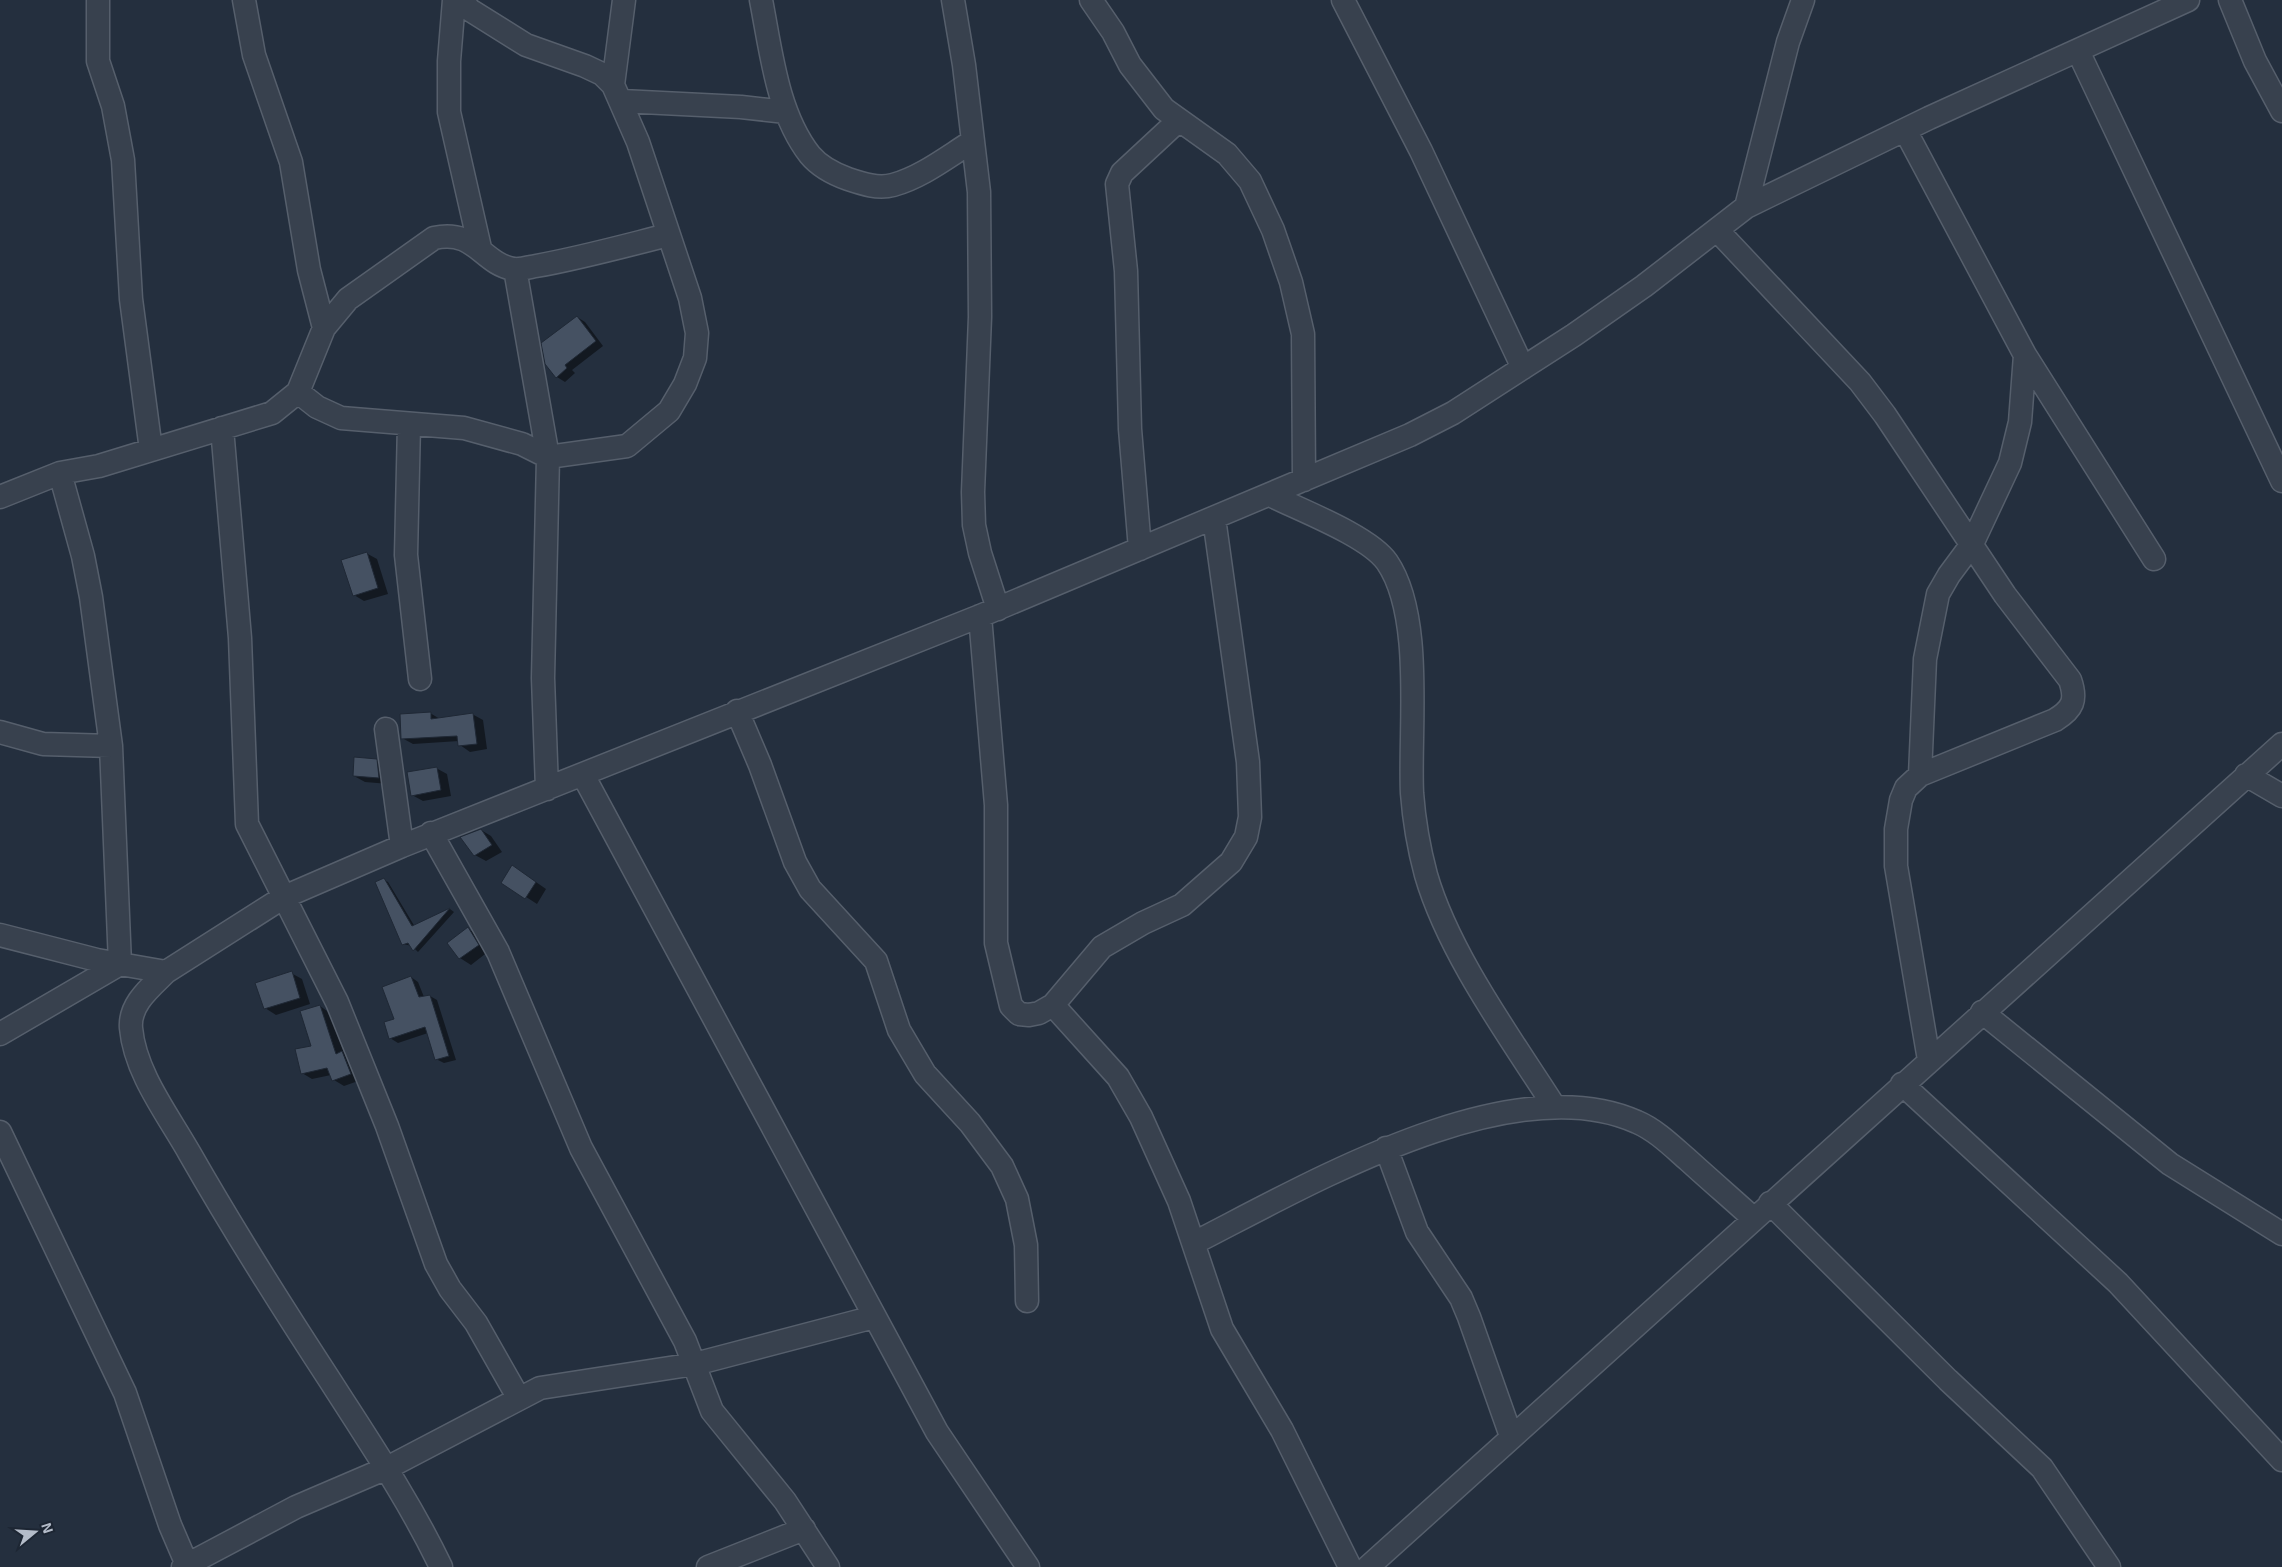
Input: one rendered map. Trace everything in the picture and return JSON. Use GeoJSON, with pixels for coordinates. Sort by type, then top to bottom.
{"type":"FeatureCollection","features":[{"type":"Feature","properties":{"kind":"street"},"geometry":{"type":"LineString","coordinates":[[98,0],[98,61],[113,106],[123,160],[131,299],[151,450]]}},
{"type":"Feature","properties":{"kind":"street"},"geometry":{"type":"LineString","coordinates":[[244,0],[254,55],[291,162],[309,270],[324,328]]}},
{"type":"Feature","properties":{"kind":"street"},"geometry":{"type":"LineString","coordinates":[[454,0],[449,61],[449,112],[480,248]]}},
{"type":"Feature","properties":{"kind":"street"},"geometry":{"type":"LineString","coordinates":[[298,392],[317,407],[341,418],[464,428],[522,444],[548,457],[627,446],[669,411],[685,384],[695,358],[697,333],[690,298],[638,142],[618,93],[602,74],[526,45],[470,10],[461,0]]}},
{"type":"Feature","properties":{"kind":"street"},"geometry":{"type":"LineString","coordinates":[[618,93],[624,0]]}},
{"type":"Feature","properties":{"kind":"street"},"geometry":{"type":"LineString","coordinates":[[761,0],[786,112],[810,156],[827,170],[874,186],[891,185],[914,177],[973,141]]}},
{"type":"Feature","properties":{"kind":"street"},"geometry":{"type":"LineString","coordinates":[[953,0],[979,192],[980,307],[972,492],[974,525],[989,612],[996,806],[996,943],[1011,1006],[1019,1014],[1039,1013],[1053,1005],[1102,948],[1143,923],[1182,905],[1231,862],[1246,837],[1250,817],[1248,762],[1214,518]]}},
{"type":"Feature","properties":{"kind":"street"},"geometry":{"type":"LineString","coordinates":[[1091,0],[1145,86],[1164,109],[1178,121],[1227,154],[1250,181],[1273,230],[1290,282],[1303,334],[1304,480]]}},
{"type":"Feature","properties":{"kind":"street"},"geometry":{"type":"LineString","coordinates":[[1343,0],[1421,150],[1523,368]]}},
{"type":"Feature","properties":{"kind":"street"},"geometry":{"type":"LineString","coordinates":[[1746,207],[1788,42],[1803,0]]}},
{"type":"Feature","properties":{"kind":"street"},"geometry":{"type":"LineString","coordinates":[[441,1567],[387,1468],[226,1218],[146,1077],[134,1047],[131,1025],[134,1010],[142,996],[166,972],[284,897],[431,833],[583,775],[737,711],[989,612],[1270,495],[1453,413],[1644,286],[1746,207],[1904,130],[2188,0]]}},
{"type":"Feature","properties":{"kind":"street"},"geometry":{"type":"LineString","coordinates":[[2230,0],[2255,61],[2282,112]]}},
{"type":"Feature","properties":{"kind":"street"},"geometry":{"type":"LineString","coordinates":[[2078,51],[2282,480]]}},
{"type":"Feature","properties":{"kind":"street"},"geometry":{"type":"LineString","coordinates":[[618,93],[786,112]]}},
{"type":"Feature","properties":{"kind":"street"},"geometry":{"type":"LineString","coordinates":[[1140,549],[1130,429],[1126,271],[1117,184],[1122,173],[1178,121]]}},
{"type":"Feature","properties":{"kind":"street"},"geometry":{"type":"LineString","coordinates":[[1904,130],[2025,356],[2154,559]]}},
{"type":"Feature","properties":{"kind":"street"},"geometry":{"type":"LineString","coordinates":[[1717,230],[1860,382],[1886,415],[2005,595],[2070,680],[2074,702],[2068,712],[2055,720],[1920,775],[1906,788],[1901,800],[1896,829],[1896,866],[1929,1060]]}},
{"type":"Feature","properties":{"kind":"street"},"geometry":{"type":"LineString","coordinates":[[0,497],[60,474],[99,466],[272,413],[298,392],[324,328],[348,299],[434,238],[448,235],[456,236],[480,248],[499,263],[514,269],[553,263],[668,235]]}},
{"type":"Feature","properties":{"kind":"street"},"geometry":{"type":"LineString","coordinates":[[514,269],[548,457],[543,678],[547,789]]}},
{"type":"Feature","properties":{"kind":"street"},"geometry":{"type":"LineString","coordinates":[[1920,775],[1924,659],[1932,617],[1938,594],[1949,575],[1972,544],[2010,463],[2016,443],[2025,356]]}},
{"type":"Feature","properties":{"kind":"street"},"geometry":{"type":"LineString","coordinates":[[409,424],[406,555],[420,679]]}},
{"type":"Feature","properties":{"kind":"street"},"geometry":{"type":"LineString","coordinates":[[222,428],[240,638],[247,824],[337,1002],[388,1126],[436,1264],[450,1289],[476,1323],[518,1397]]}},
{"type":"Feature","properties":{"kind":"street"},"geometry":{"type":"LineString","coordinates":[[60,474],[84,556],[92,597],[110,746],[120,964]]}},
{"type":"Feature","properties":{"kind":"street"},"geometry":{"type":"LineString","coordinates":[[1270,495],[1367,543],[1387,562],[1398,587],[1408,622],[1412,683],[1412,793],[1417,834],[1427,876],[1446,926],[1469,970],[1554,1106]]}},
{"type":"Feature","properties":{"kind":"street"},"geometry":{"type":"LineString","coordinates":[[737,711],[760,765],[795,862],[810,889],[876,961],[899,1030],[925,1074],[970,1123],[1002,1166],[1018,1199],[1026,1245],[1026,1301]]}},
{"type":"Feature","properties":{"kind":"street"},"geometry":{"type":"LineString","coordinates":[[386,729],[402,846]]}},
{"type":"Feature","properties":{"kind":"street"},"geometry":{"type":"LineString","coordinates":[[0,732],[43,744],[110,746]]}},
{"type":"Feature","properties":{"kind":"street"},"geometry":{"type":"LineString","coordinates":[[1368,1567],[1902,1084],[2282,744]]}},
{"type":"Feature","properties":{"kind":"street"},"geometry":{"type":"LineString","coordinates":[[583,775],[937,1432],[1028,1567]]}},
{"type":"Feature","properties":{"kind":"street"},"geometry":{"type":"LineString","coordinates":[[2246,775],[2282,796]]}},
{"type":"Feature","properties":{"kind":"street"},"geometry":{"type":"LineString","coordinates":[[431,833],[498,952],[581,1148],[676,1323],[695,1364],[712,1411],[770,1480],[828,1567]]}},
{"type":"Feature","properties":{"kind":"street"},"geometry":{"type":"LineString","coordinates":[[0,935],[120,964],[166,972]]}},
{"type":"Feature","properties":{"kind":"street"},"geometry":{"type":"LineString","coordinates":[[0,1034],[120,964]]}},
{"type":"Feature","properties":{"kind":"street"},"geometry":{"type":"LineString","coordinates":[[1053,1005],[1118,1077],[1129,1095],[1179,1201],[1222,1329],[1282,1430],[1350,1567]]}},
{"type":"Feature","properties":{"kind":"street"},"geometry":{"type":"LineString","coordinates":[[1982,1012],[2170,1164],[2282,1234]]}},
{"type":"Feature","properties":{"kind":"street"},"geometry":{"type":"LineString","coordinates":[[1902,1084],[2118,1283],[2282,1460]]}},
{"type":"Feature","properties":{"kind":"street"},"geometry":{"type":"LineString","coordinates":[[1194,1243],[1336,1171],[1386,1148],[1437,1130],[1497,1115],[1554,1106],[1614,1113],[1638,1122],[1663,1138],[1754,1218]]}},
{"type":"Feature","properties":{"kind":"street"},"geometry":{"type":"LineString","coordinates":[[0,1132],[125,1393],[186,1566],[296,1507],[387,1468],[518,1397],[540,1388],[695,1364],[874,1318]]}},
{"type":"Feature","properties":{"kind":"street"},"geometry":{"type":"LineString","coordinates":[[1386,1148],[1417,1232],[1461,1298],[1512,1436]]}},
{"type":"Feature","properties":{"kind":"street"},"geometry":{"type":"LineString","coordinates":[[1770,1203],[1948,1380],[2042,1468],[2109,1567]]}},
{"type":"Feature","properties":{"kind":"street"},"geometry":{"type":"LineString","coordinates":[[708,1567],[804,1529]]}},
{"type":"Feature","properties":{"kind":"building"},"geometry":{"type":"Polygon","coordinates":[[[577,316],[596,341],[565,365],[567,368],[556,378],[545,364],[541,343],[577,316]]]}},
{"type":"Feature","properties":{"kind":"building"},"geometry":{"type":"Polygon","coordinates":[[[367,552],[378,588],[353,596],[341,560],[367,552]]]}},
{"type":"Feature","properties":{"kind":"building"},"geometry":{"type":"Polygon","coordinates":[[[431,712],[431,719],[473,713],[477,744],[458,746],[457,736],[401,739],[400,714],[431,712]]]}},
{"type":"Feature","properties":{"kind":"building"},"geometry":{"type":"Polygon","coordinates":[[[354,757],[377,759],[379,778],[353,776],[354,757]]]}},
{"type":"Feature","properties":{"kind":"building"},"geometry":{"type":"Polygon","coordinates":[[[437,767],[441,790],[411,796],[407,772],[437,767]]]}},
{"type":"Feature","properties":{"kind":"building"},"geometry":{"type":"Polygon","coordinates":[[[481,829],[492,845],[474,856],[460,837],[481,829]]]}},
{"type":"Feature","properties":{"kind":"building"},"geometry":{"type":"Polygon","coordinates":[[[512,865],[536,882],[525,899],[501,883],[512,865]]]}},
{"type":"Feature","properties":{"kind":"building"},"geometry":{"type":"Polygon","coordinates":[[[384,878],[412,926],[450,908],[413,951],[408,943],[402,945],[375,882],[384,878]]]}},
{"type":"Feature","properties":{"kind":"building"},"geometry":{"type":"Polygon","coordinates":[[[468,927],[479,945],[459,959],[447,943],[468,927]]]}},
{"type":"Feature","properties":{"kind":"building"},"geometry":{"type":"Polygon","coordinates":[[[292,971],[300,998],[264,1009],[255,983],[292,971]]]}},
{"type":"Feature","properties":{"kind":"building"},"geometry":{"type":"Polygon","coordinates":[[[411,976],[419,997],[430,995],[449,1056],[435,1060],[425,1027],[389,1039],[384,1022],[394,1019],[382,987],[411,976]]]}},
{"type":"Feature","properties":{"kind":"building"},"geometry":{"type":"Polygon","coordinates":[[[320,1005],[336,1054],[342,1051],[351,1074],[332,1081],[327,1068],[301,1074],[295,1049],[311,1046],[300,1011],[320,1005]]]}}]}
